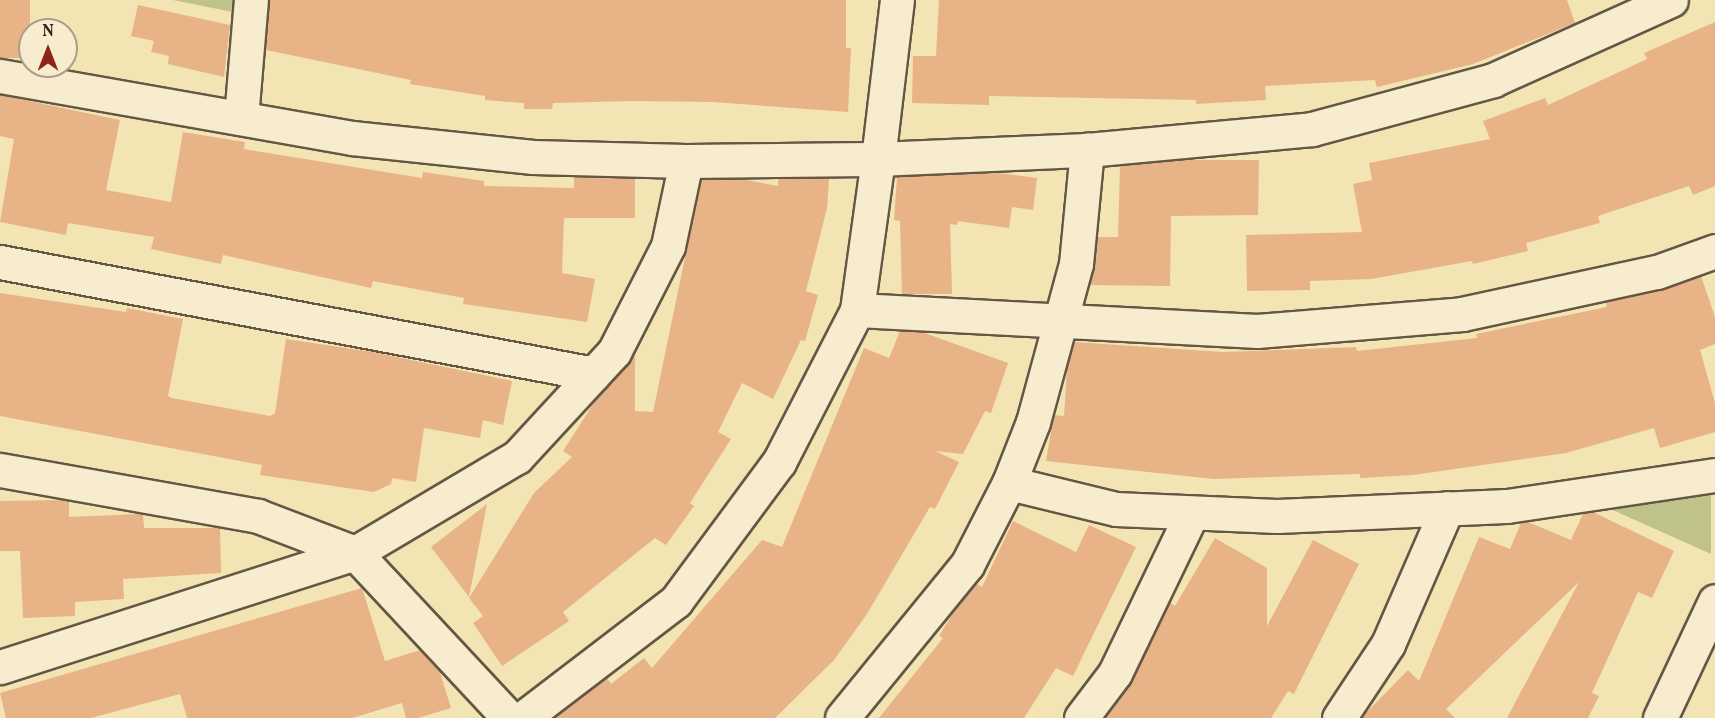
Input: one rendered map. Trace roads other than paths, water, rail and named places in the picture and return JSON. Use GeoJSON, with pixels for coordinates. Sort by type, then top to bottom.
{"type":"FeatureCollection","features":[{"type":"Feature","properties":{"kind":"street"},"geometry":{"type":"LineString","coordinates":[[241,118],[251,0]]}},
{"type":"Feature","properties":{"kind":"street"},"geometry":{"type":"LineString","coordinates":[[523,718],[676,601],[779,462],[857,310],[897,0]]}},
{"type":"Feature","properties":{"kind":"street"},"geometry":{"type":"LineString","coordinates":[[0,76],[352,138],[533,157],[686,162],[878,159],[1087,150],[1312,129],[1399,108],[1493,80],[1671,0]]}},
{"type":"Feature","properties":{"kind":"street"},"geometry":{"type":"LineString","coordinates":[[842,718],[967,565],[1009,483],[1033,422],[1076,264],[1087,150]]}},
{"type":"Feature","properties":{"kind":"street"},"geometry":{"type":"LineString","coordinates":[[0,667],[355,553],[517,457],[614,352],[668,246],[686,162]]}},
{"type":"Feature","properties":{"kind":"street"},"geometry":{"type":"LineString","coordinates":[[857,310],[1257,330],[1462,314],[1657,272],[1715,251]]}},
{"type":"Feature","properties":{"kind":"street"},"geometry":{"type":"LineString","coordinates":[[0,262],[594,374]]}},
{"type":"Feature","properties":{"kind":"street"},"geometry":{"type":"LineString","coordinates":[[0,470],[258,516],[355,553],[509,718]]}},
{"type":"Feature","properties":{"kind":"street"},"geometry":{"type":"LineString","coordinates":[[1009,483],[1116,509],[1277,516],[1507,506],[1715,475]]}},
{"type":"Feature","properties":{"kind":"street"},"geometry":{"type":"LineString","coordinates":[[1339,718],[1388,644],[1447,508]]}},
{"type":"Feature","properties":{"kind":"street"},"geometry":{"type":"LineString","coordinates":[[1081,718],[1115,673],[1192,513]]}},
{"type":"Feature","properties":{"kind":"street"},"geometry":{"type":"LineString","coordinates":[[1664,717],[1715,601]]}}]}
